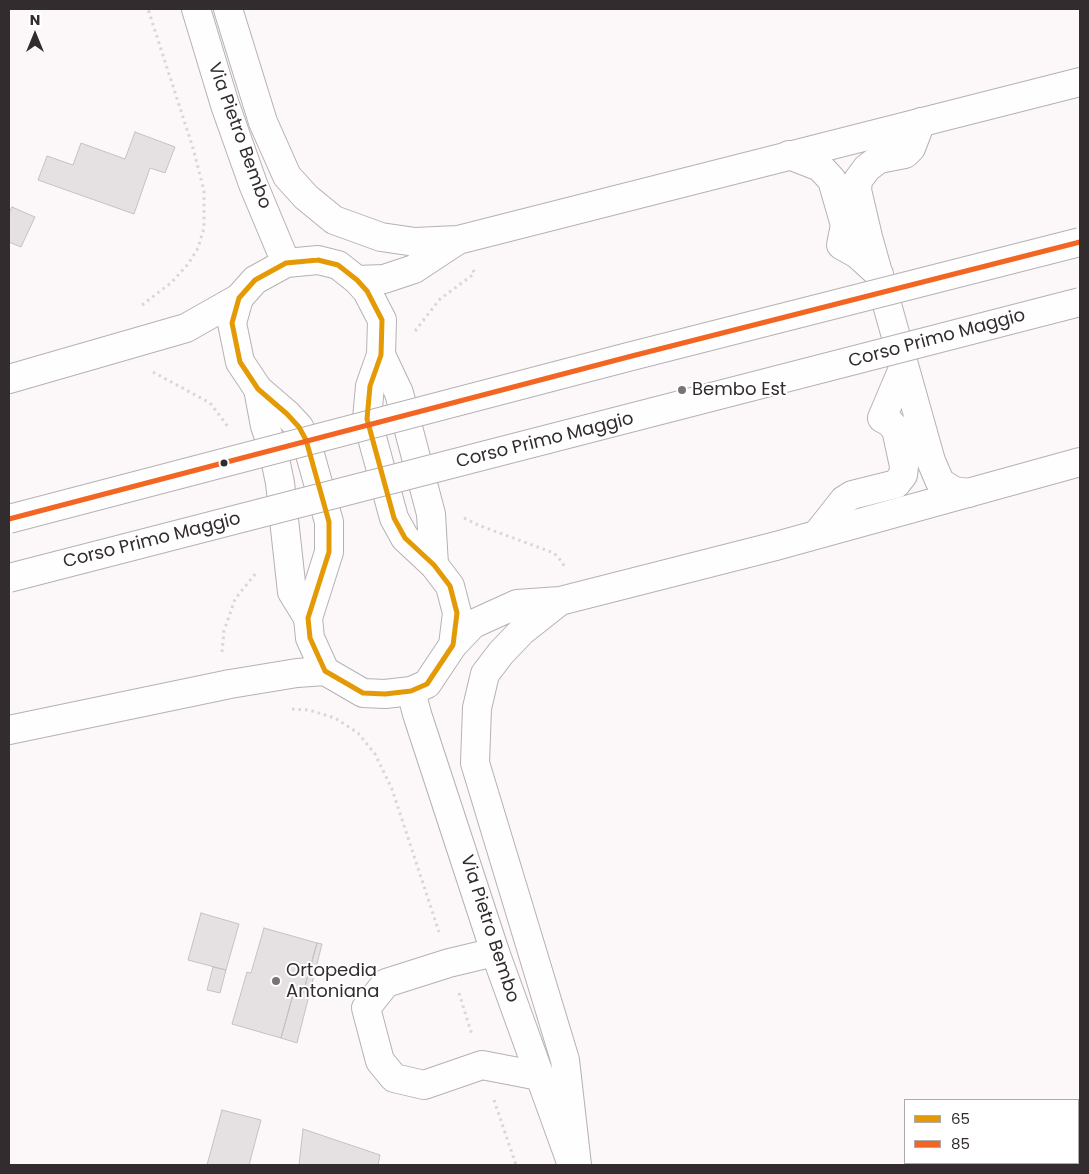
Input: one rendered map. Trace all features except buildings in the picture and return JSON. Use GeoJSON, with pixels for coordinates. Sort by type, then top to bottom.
{"type":"FeatureCollection","features":[{"type":"Feature","properties":{"kind":"main road","name":"Via Pietro Bembo"},"geometry":{"type":"LineString","coordinates":[[196,9],[225,106],[286,263]]}},
{"type":"Feature","properties":{"kind":"main road"},"geometry":{"type":"LineString","coordinates":[[228,9],[263,122],[287,176],[306,197],[334,220],[382,237],[415,242],[458,240],[1080,82]]}},
{"type":"Feature","properties":{"kind":"main road"},"geometry":{"type":"LineString","coordinates":[[921,122],[911,148],[906,154],[879,159],[867,168],[858,180],[857,190],[904,366],[931,458],[940,482],[954,491],[969,494]]}},
{"type":"Feature","properties":{"kind":"main road"},"geometry":{"type":"LineString","coordinates":[[788,155],[820,167],[832,180],[845,225],[842,245],[857,254],[879,274]]}},
{"type":"Feature","properties":{"kind":"main road"},"geometry":{"type":"LineString","coordinates":[[357,280],[384,279],[414,270],[458,240]]}},
{"type":"Feature","properties":{"kind":"main road"},"geometry":{"type":"LineString","coordinates":[[9,519],[628,357],[1080,242]]}},
{"type":"Feature","properties":{"kind":"main road"},"geometry":{"type":"LineString","coordinates":[[9,379],[186,328],[238,298],[255,280],[286,263],[318,260],[338,265],[357,280],[367,291],[382,320],[381,356],[370,386],[367,419],[394,518],[404,538],[434,565],[450,586],[457,613],[453,645]]}},
{"type":"Feature","properties":{"kind":"main road"},"geometry":{"type":"LineString","coordinates":[[238,298],[232,323],[240,362],[258,389],[299,427],[306,440],[329,522],[329,552],[308,618],[310,638],[325,671]]}},
{"type":"Feature","properties":{"kind":"main road","name":"Corso Primo Maggio"},"geometry":{"type":"LineString","coordinates":[[9,578],[1080,302]]}},
{"type":"Feature","properties":{"kind":"main road"},"geometry":{"type":"LineString","coordinates":[[381,356],[399,393],[430,514],[434,565]]}},
{"type":"Feature","properties":{"kind":"main road"},"geometry":{"type":"LineString","coordinates":[[818,533],[844,500],[852,495],[896,484],[903,475],[904,466],[896,429],[882,418],[904,366]]}},
{"type":"Feature","properties":{"kind":"main road"},"geometry":{"type":"LineString","coordinates":[[258,389],[264,426],[273,449],[280,483],[292,592],[308,618]]}},
{"type":"Feature","properties":{"kind":"main road"},"geometry":{"type":"LineString","coordinates":[[9,730],[230,684],[297,673],[325,671],[363,693],[385,694],[411,691],[427,684],[453,645],[473,624],[517,604],[560,601],[969,494],[1080,462]]}},
{"type":"Feature","properties":{"kind":"main road"},"geometry":{"type":"LineString","coordinates":[[560,601],[522,631],[501,653],[485,674],[477,708],[475,763],[564,1060],[576,1165]]}},
{"type":"Feature","properties":{"kind":"main road","name":"Via Pietro Bembo"},"geometry":{"type":"LineString","coordinates":[[411,691],[495,952],[572,1165]]}},
{"type":"Feature","properties":{"kind":"main road"},"geometry":{"type":"LineString","coordinates":[[495,952],[449,963],[386,983],[366,1008],[380,1061],[394,1078],[424,1085],[482,1065],[539,1076]]}},
{"type":"Feature","properties":{"kind":"path"},"geometry":{"type":"LineString","coordinates":[[141,306],[172,282],[188,264],[198,248],[204,228],[204,191],[193,148],[148,9]]}},
{"type":"Feature","properties":{"kind":"path"},"geometry":{"type":"LineString","coordinates":[[154,373],[173,384]]}},
{"type":"Feature","properties":{"kind":"path"},"geometry":{"type":"LineString","coordinates":[[289,709],[308,710],[334,718],[358,733],[375,754],[392,789],[516,1165]]}},
{"type":"Feature","properties":{"kind":"transit line","name":"85"},"geometry":{"type":"LineString","coordinates":[[9,519],[628,357],[1080,242]]}},
{"type":"Feature","properties":{"kind":"transit line","name":"65"},"geometry":{"type":"LineString","coordinates":[[318,260],[338,265],[357,280],[367,291],[382,320],[381,355],[370,386],[367,419],[394,518],[405,538],[434,565],[450,586],[457,613],[453,645],[427,684],[411,691],[385,694],[363,693],[325,671],[310,638],[308,618],[329,552],[329,522],[306,440],[299,427],[258,389],[240,362],[232,323],[239,298],[255,280],[286,263],[318,260]]}},
{"type":"Feature","properties":{"kind":"place","name":"Bembo Est"},"geometry":{"type":"Point","coordinates":[682,390]}},
{"type":"Feature","properties":{"kind":"place","name":"Ortopedia Antoniana"},"geometry":{"type":"Point","coordinates":[276,981]}}]}
